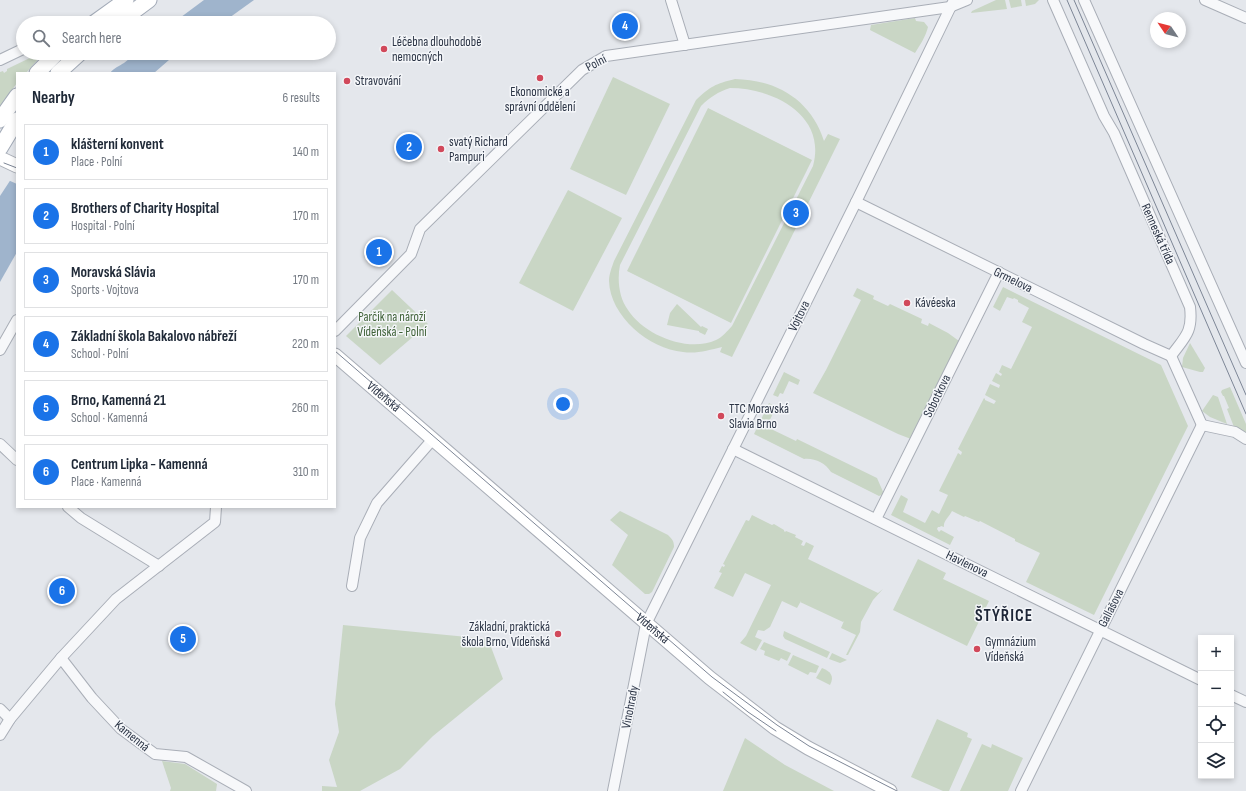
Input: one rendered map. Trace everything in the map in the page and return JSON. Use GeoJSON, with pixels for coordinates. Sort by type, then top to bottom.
{"type":"FeatureCollection","features":[{"type":"Feature","properties":{"kind":"main road"},"geometry":{"type":"LineString","coordinates":[[101,16],[126,0]]}},
{"type":"Feature","properties":{"kind":"main road"},"geometry":{"type":"LineString","coordinates":[[127,16],[149,0]]}},
{"type":"Feature","properties":{"kind":"main road"},"geometry":{"type":"LineString","coordinates":[[38,72],[50,60]]}},
{"type":"Feature","properties":{"kind":"main road"},"geometry":{"type":"LineString","coordinates":[[59,72],[72,60]]}},
{"type":"Feature","properties":{"kind":"main road"},"geometry":{"type":"LineString","coordinates":[[0,120],[16,97]]}},
{"type":"Feature","properties":{"kind":"main road"},"geometry":{"type":"LineString","coordinates":[[0,148],[16,122]]}},
{"type":"Feature","properties":{"kind":"main road","name":"Vídeňská"},"geometry":{"type":"LineString","coordinates":[[336,356],[710,678],[775,728],[808,748],[890,791]]}},
{"type":"Feature","properties":{"kind":"street"},"geometry":{"type":"LineString","coordinates":[[671,0],[685,45]]}},
{"type":"Feature","properties":{"kind":"street","name":"Polní"},"geometry":{"type":"LineString","coordinates":[[336,330],[411,254],[420,229],[582,70],[606,56],[952,4],[967,0]]}},
{"type":"Feature","properties":{"kind":"street","name":"Renneská třída"},"geometry":{"type":"LineString","coordinates":[[1053,0],[1104,116],[1117,140],[1190,307],[1191,320],[1188,333],[1171,356]]}},
{"type":"Feature","properties":{"kind":"street"},"geometry":{"type":"LineString","coordinates":[[1084,0],[1246,363]]}},
{"type":"Feature","properties":{"kind":"street"},"geometry":{"type":"LineString","coordinates":[[1205,0],[1246,18]]}},
{"type":"Feature","properties":{"kind":"street","name":"Vojtova"},"geometry":{"type":"LineString","coordinates":[[646,624],[856,202],[952,4]]}},
{"type":"Feature","properties":{"kind":"street"},"geometry":{"type":"LineString","coordinates":[[0,60],[16,52]]}},
{"type":"Feature","properties":{"kind":"street","name":"Grmelova"},"geometry":{"type":"LineString","coordinates":[[856,202],[1171,356]]}},
{"type":"Feature","properties":{"kind":"street","name":"Sobotkova"},"geometry":{"type":"LineString","coordinates":[[876,520],[999,272]]}},
{"type":"Feature","properties":{"kind":"street"},"geometry":{"type":"LineString","coordinates":[[0,350],[16,322]]}},
{"type":"Feature","properties":{"kind":"street"},"geometry":{"type":"LineString","coordinates":[[1171,356],[1202,425],[1235,432],[1246,439]]}},
{"type":"Feature","properties":{"kind":"street","name":"Gallašova"},"geometry":{"type":"LineString","coordinates":[[1021,791],[1202,425]]}},
{"type":"Feature","properties":{"kind":"street"},"geometry":{"type":"LineString","coordinates":[[352,586],[360,538],[377,503],[433,439]]}},
{"type":"Feature","properties":{"kind":"street"},"geometry":{"type":"LineString","coordinates":[[0,444],[16,459]]}},
{"type":"Feature","properties":{"kind":"street","name":"Havlenova"},"geometry":{"type":"LineString","coordinates":[[733,449],[1198,679]]}},
{"type":"Feature","properties":{"kind":"street"},"geometry":{"type":"LineString","coordinates":[[69,508],[81,518],[159,566]]}},
{"type":"Feature","properties":{"kind":"street"},"geometry":{"type":"LineString","coordinates":[[0,735],[10,719],[61,658],[116,599],[215,522],[216,508]]}},
{"type":"Feature","properties":{"kind":"street","name":"Vinohrady"},"geometry":{"type":"LineString","coordinates":[[613,791],[646,624]]}},
{"type":"Feature","properties":{"kind":"street","name":"Kamenná"},"geometry":{"type":"LineString","coordinates":[[61,658],[92,698],[121,729],[154,754],[186,757],[246,791]]}},
{"type":"Feature","properties":{"kind":"street"},"geometry":{"type":"LineString","coordinates":[[1234,696],[1246,702]]}},
{"type":"Feature","properties":{"kind":"street"},"geometry":{"type":"LineString","coordinates":[[0,709],[10,719]]}},
{"type":"Feature","properties":{"kind":"green space"},"geometry":{"type":"Polygon","coordinates":[[[996,0],[1005,0],[1007,9],[971,13],[972,11],[996,0]]]}},
{"type":"Feature","properties":{"kind":"green space"},"geometry":{"type":"Polygon","coordinates":[[[1009,0],[1021,0],[1022,6],[1011,8],[1009,0]]]}},
{"type":"Feature","properties":{"kind":"green space"},"geometry":{"type":"Polygon","coordinates":[[[1025,0],[1039,0],[1035,4],[1026,6],[1025,0]]]}},
{"type":"Feature","properties":{"kind":"green space"},"geometry":{"type":"Polygon","coordinates":[[[915,18],[916,21],[924,22],[928,27],[915,53],[870,30],[871,25],[915,18]]]}},
{"type":"Feature","properties":{"kind":"green space"},"geometry":{"type":"Polygon","coordinates":[[[26,60],[37,60],[27,72],[16,72],[16,84],[0,106],[0,72],[3,71],[4,73],[7,69],[26,60]]]}},
{"type":"Feature","properties":{"kind":"green space"},"geometry":{"type":"Polygon","coordinates":[[[613,77],[670,104],[626,195],[570,169],[613,77]]]}},
{"type":"Feature","properties":{"kind":"green space"},"geometry":{"type":"Polygon","coordinates":[[[735,79],[765,83],[778,88],[790,95],[811,114],[824,141],[828,134],[840,139],[732,357],[720,352],[722,347],[698,352],[670,350],[657,345],[645,337],[624,318],[616,306],[611,294],[609,281],[610,273],[614,261],[696,100],[714,86],[735,79]],[[730,88],[714,95],[701,106],[620,265],[620,289],[628,310],[635,319],[655,334],[680,343],[705,343],[716,340],[725,334],[732,326],[813,166],[815,148],[812,132],[804,119],[793,108],[779,99],[746,89],[730,88]]]}},
{"type":"Feature","properties":{"kind":"green space"},"geometry":{"type":"Polygon","coordinates":[[[708,108],[812,160],[731,323],[627,271],[708,108]]]}},
{"type":"Feature","properties":{"kind":"green space"},"geometry":{"type":"Polygon","coordinates":[[[568,190],[622,218],[573,311],[519,283],[568,190]]]}},
{"type":"Feature","properties":{"kind":"green space"},"geometry":{"type":"Polygon","coordinates":[[[1003,287],[1161,365],[1188,426],[1094,615],[1026,582],[1040,553],[980,521],[979,522],[965,516],[964,517],[952,511],[945,521],[944,527],[941,526],[937,529],[939,532],[941,530],[954,537],[950,545],[891,515],[901,495],[908,499],[903,512],[925,523],[932,510],[939,514],[948,495],[939,491],[958,453],[961,455],[962,452],[958,449],[984,398],[985,400],[994,404],[996,401],[985,395],[990,384],[999,388],[1000,385],[992,381],[996,373],[1001,376],[1002,374],[999,372],[1002,365],[1011,369],[1032,327],[1022,322],[1029,308],[1018,302],[1018,300],[1007,297],[1000,311],[993,307],[1003,287]]]}},
{"type":"Feature","properties":{"kind":"green space"},"geometry":{"type":"Polygon","coordinates":[[[857,288],[874,296],[873,299],[888,306],[890,304],[922,319],[921,323],[928,326],[929,323],[948,333],[959,341],[911,439],[813,393],[861,300],[853,296],[857,288]]]}},
{"type":"Feature","properties":{"kind":"green space","name":"Parčík na nároží Vídeňská - Polní"},"geometry":{"type":"Polygon","coordinates":[[[392,290],[428,324],[380,365],[346,336],[392,290]]]}},
{"type":"Feature","properties":{"kind":"green space"},"geometry":{"type":"Polygon","coordinates":[[[677,304],[701,327],[702,326],[708,329],[705,335],[699,331],[667,325],[670,313],[677,304]]]}},
{"type":"Feature","properties":{"kind":"green space"},"geometry":{"type":"Polygon","coordinates":[[[1190,343],[1205,368],[1203,372],[1182,367],[1183,358],[1190,343]]]}},
{"type":"Feature","properties":{"kind":"green space"},"geometry":{"type":"Polygon","coordinates":[[[784,372],[800,380],[798,385],[789,381],[783,394],[780,393],[778,397],[773,395],[784,372]]]}},
{"type":"Feature","properties":{"kind":"green space"},"geometry":{"type":"Polygon","coordinates":[[[1230,387],[1246,424],[1246,435],[1234,427],[1227,409],[1229,408],[1221,392],[1222,390],[1230,387]]]}},
{"type":"Feature","properties":{"kind":"green space"},"geometry":{"type":"Polygon","coordinates":[[[1213,395],[1218,397],[1227,424],[1210,417],[1202,411],[1213,395]]]}},
{"type":"Feature","properties":{"kind":"green space"},"geometry":{"type":"Polygon","coordinates":[[[769,403],[776,407],[768,424],[772,427],[771,429],[796,441],[797,439],[877,478],[884,494],[879,496],[831,472],[826,466],[819,462],[812,459],[804,459],[754,434],[769,403]]]}},
{"type":"Feature","properties":{"kind":"green space"},"geometry":{"type":"Polygon","coordinates":[[[620,511],[668,535],[672,539],[674,547],[652,592],[649,594],[645,594],[612,565],[628,535],[610,520],[620,511]]]}},
{"type":"Feature","properties":{"kind":"green space"},"geometry":{"type":"Polygon","coordinates":[[[752,515],[772,525],[774,524],[785,532],[786,531],[796,535],[795,537],[803,541],[801,545],[804,546],[806,542],[814,546],[808,559],[878,593],[883,589],[873,600],[861,622],[860,632],[848,655],[846,655],[856,635],[841,628],[844,621],[843,622],[800,602],[797,608],[782,601],[770,627],[764,631],[758,630],[755,637],[762,640],[756,651],[740,643],[746,636],[771,585],[745,573],[733,597],[714,588],[722,573],[719,572],[722,566],[724,567],[725,565],[723,564],[746,520],[749,521],[752,515]]]}},
{"type":"Feature","properties":{"kind":"green space"},"geometry":{"type":"Polygon","coordinates":[[[918,559],[946,573],[943,579],[989,601],[967,646],[893,610],[918,559]]]}},
{"type":"Feature","properties":{"kind":"green space"},"geometry":{"type":"Polygon","coordinates":[[[343,625],[488,639],[503,679],[433,736],[400,769],[360,791],[322,791],[322,786],[337,787],[329,760],[339,732],[335,704],[343,625]]]}},
{"type":"Feature","properties":{"kind":"green space"},"geometry":{"type":"Polygon","coordinates":[[[784,631],[830,652],[827,658],[785,639],[783,636],[784,631]]]}},
{"type":"Feature","properties":{"kind":"green space"},"geometry":{"type":"Polygon","coordinates":[[[764,642],[791,653],[787,661],[781,658],[779,661],[764,655],[765,651],[760,649],[764,642]]]}},
{"type":"Feature","properties":{"kind":"green space"},"geometry":{"type":"Polygon","coordinates":[[[832,653],[847,660],[840,663],[829,659],[832,653]]]}},
{"type":"Feature","properties":{"kind":"green space"},"geometry":{"type":"Polygon","coordinates":[[[793,655],[819,666],[816,673],[810,672],[808,675],[788,665],[793,655]]]}},
{"type":"Feature","properties":{"kind":"green space"},"geometry":{"type":"Polygon","coordinates":[[[822,668],[832,676],[830,685],[816,678],[822,668]]]}},
{"type":"Feature","properties":{"kind":"green space"},"geometry":{"type":"Polygon","coordinates":[[[937,719],[968,733],[967,737],[972,739],[949,791],[943,791],[911,777],[937,719]]]}},
{"type":"Feature","properties":{"kind":"green space"},"geometry":{"type":"Polygon","coordinates":[[[745,738],[785,765],[834,791],[723,791],[745,738]]]}},
{"type":"Feature","properties":{"kind":"green space"},"geometry":{"type":"Polygon","coordinates":[[[982,744],[991,748],[992,744],[1023,758],[1008,791],[960,791],[982,744]]]}},
{"type":"Feature","properties":{"kind":"green space"},"geometry":{"type":"Polygon","coordinates":[[[162,761],[185,764],[217,784],[216,791],[170,791],[171,788],[162,761]]]}},
{"type":"Feature","properties":{"kind":"water"},"geometry":{"type":"Polygon","coordinates":[[[204,0],[254,0],[232,16],[182,16],[204,0]]]}},
{"type":"Feature","properties":{"kind":"water"},"geometry":{"type":"Polygon","coordinates":[[[169,60],[155,72],[111,72],[127,61],[169,60]]]}},
{"type":"Feature","properties":{"kind":"water"},"geometry":{"type":"Polygon","coordinates":[[[16,172],[16,254],[0,282],[0,196],[16,172]]]}},
{"type":"Feature","properties":{"kind":"pier"},"geometry":{"type":"Polygon","coordinates":[[[16,169],[16,184],[8,180],[16,169]]]}},
{"type":"Feature","properties":{"kind":"tram line"},"geometry":{"type":"LineString","coordinates":[[1067,0],[1246,414]]}},
{"type":"Feature","properties":{"kind":"tram line"},"geometry":{"type":"LineString","coordinates":[[1074,0],[1246,395]]}},
{"type":"Feature","properties":{"kind":"tram line"},"geometry":{"type":"LineString","coordinates":[[4,163],[16,168]]}},
{"type":"Feature","properties":{"kind":"tram line"},"geometry":{"type":"LineString","coordinates":[[336,352],[712,677],[777,725],[809,746],[897,791]]}},
{"type":"Feature","properties":{"kind":"tram line"},"geometry":{"type":"LineString","coordinates":[[723,692],[748,712],[776,731]]}},
{"type":"Feature","properties":{"kind":"place","name":"Základní škola Bakalovo nábřeží"},"geometry":{"type":"Point","coordinates":[625,26]}},
{"type":"Feature","properties":{"kind":"place","name":"Léčebna dlouhodobě nemocných"},"geometry":{"type":"Point","coordinates":[384,49]}},
{"type":"Feature","properties":{"kind":"place","name":"Ekonomické a správní oddělení"},"geometry":{"type":"Point","coordinates":[540,78]}},
{"type":"Feature","properties":{"kind":"place","name":"Stravování"},"geometry":{"type":"Point","coordinates":[347,81]}},
{"type":"Feature","properties":{"kind":"place","name":"Brothers of Charity Hospital"},"geometry":{"type":"Point","coordinates":[409,147]}},
{"type":"Feature","properties":{"kind":"place","name":"svatý Richard Pampuri"},"geometry":{"type":"Point","coordinates":[441,149]}},
{"type":"Feature","properties":{"kind":"place","name":"Moravská Slávia"},"geometry":{"type":"Point","coordinates":[796,213]}},
{"type":"Feature","properties":{"kind":"place","name":"klášterní konvent"},"geometry":{"type":"Point","coordinates":[379,252]}},
{"type":"Feature","properties":{"kind":"place","name":"Kávéeska"},"geometry":{"type":"Point","coordinates":[907,303]}},
{"type":"Feature","properties":{"kind":"place","name":"TTC Moravská Slavia Brno"},"geometry":{"type":"Point","coordinates":[721,416]}},
{"type":"Feature","properties":{"kind":"place","name":"Centrum Lipka - Kamenná"},"geometry":{"type":"Point","coordinates":[62,591]}},
{"type":"Feature","properties":{"kind":"place","name":"Základní, praktická škola Brno, Vídeňská"},"geometry":{"type":"Point","coordinates":[558,634]}},
{"type":"Feature","properties":{"kind":"place","name":"Brno, Kamenná 21"},"geometry":{"type":"Point","coordinates":[183,639]}},
{"type":"Feature","properties":{"kind":"place","name":"Gymnázium Vídeňská"},"geometry":{"type":"Point","coordinates":[977,649]}},
{"type":"Feature","properties":{"kind":"district","name":"ŠTÝŘICE"},"geometry":{"type":"Point","coordinates":[1004,616]}}]}
